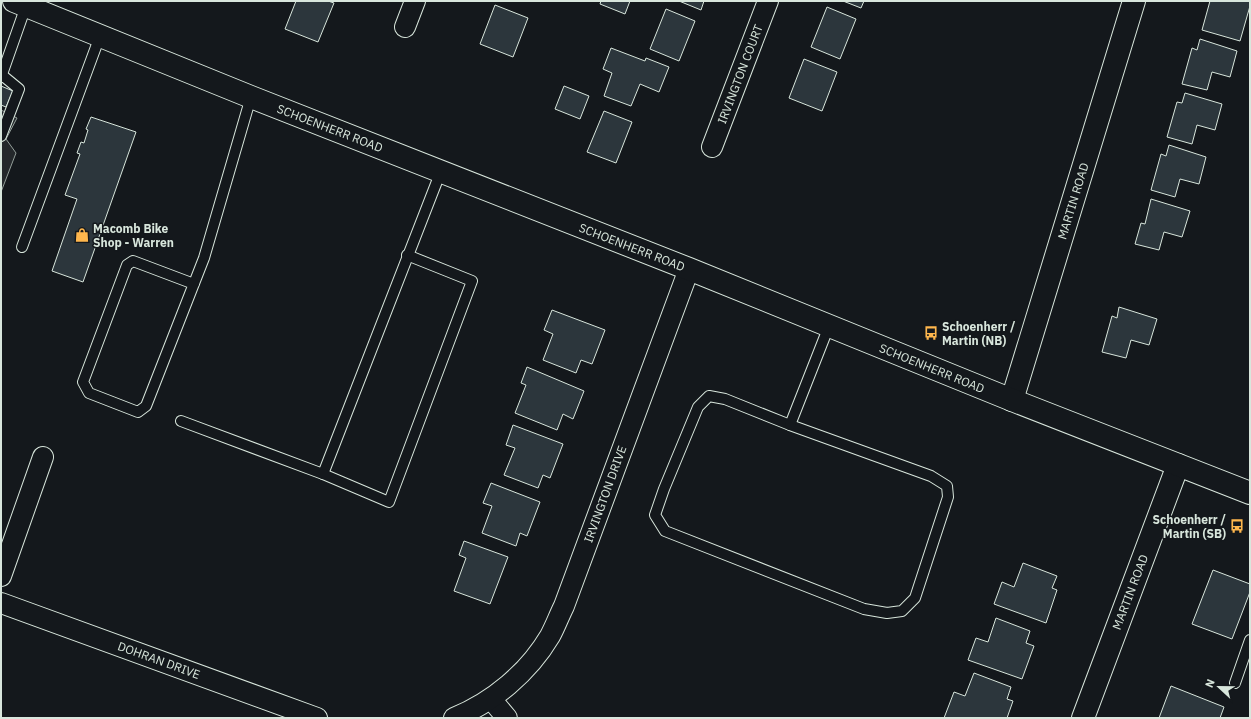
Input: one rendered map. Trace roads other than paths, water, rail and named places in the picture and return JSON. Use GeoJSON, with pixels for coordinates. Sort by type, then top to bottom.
{"type":"FeatureCollection","features":[{"type":"Feature","properties":{"kind":"main road","name":"MARTIN ROAD"},"geometry":{"type":"LineString","coordinates":[[1012,400],[1134,1]]}},
{"type":"Feature","properties":{"kind":"main road","name":"SCHOENHERR ROAD"},"geometry":{"type":"LineString","coordinates":[[20,4],[251,97],[689,269],[1012,400],[1250,493]]}},
{"type":"Feature","properties":{"kind":"main road","name":"MARTIN ROAD"},"geometry":{"type":"LineString","coordinates":[[1083,718],[1178,465]]}},
{"type":"Feature","properties":{"kind":"street"},"geometry":{"type":"LineString","coordinates":[[406,27],[415,1]]}},
{"type":"Feature","properties":{"kind":"street","name":"IRVINGTON COURT"},"geometry":{"type":"LineString","coordinates":[[712,147],[768,1]]}},
{"type":"Feature","properties":{"kind":"street","name":"IRVINGTON DRIVE"},"geometry":{"type":"LineString","coordinates":[[491,699],[516,678],[538,655],[556,624],[689,269]]}},
{"type":"Feature","properties":{"kind":"street"},"geometry":{"type":"LineString","coordinates":[[1,576],[43,457]]}},
{"type":"Feature","properties":{"kind":"street","name":"DOHRAN DRIVE"},"geometry":{"type":"LineString","coordinates":[[1,603],[317,718]]}},
{"type":"Feature","properties":{"kind":"street"},"geometry":{"type":"LineString","coordinates":[[454,718],[491,699],[507,718]]}},
{"type":"Feature","properties":{"kind":"lane"},"geometry":{"type":"LineString","coordinates":[[1,136],[19,89],[2,76],[20,4]]}},
{"type":"Feature","properties":{"kind":"lane"},"geometry":{"type":"LineString","coordinates":[[22,247],[100,36]]}},
{"type":"Feature","properties":{"kind":"lane"},"geometry":{"type":"LineString","coordinates":[[194,284],[133,261],[127,265],[83,382],[89,393],[138,412],[146,406],[194,284],[204,258],[251,97]]}},
{"type":"Feature","properties":{"kind":"lane"},"geometry":{"type":"LineString","coordinates":[[323,474],[441,171]]}},
{"type":"Feature","properties":{"kind":"lane"},"geometry":{"type":"LineString","coordinates":[[181,421],[323,474],[389,502],[472,281],[408,255]]}},
{"type":"Feature","properties":{"kind":"lane"},"geometry":{"type":"LineString","coordinates":[[790,425],[829,326]]}},
{"type":"Feature","properties":{"kind":"lane"},"geometry":{"type":"LineString","coordinates":[[709,396],[725,398],[790,425],[931,476],[947,486],[948,497],[915,598],[902,611],[887,613],[864,609],[665,531],[655,515],[664,489],[698,408],[709,396]]}},
{"type":"Feature","properties":{"kind":"lane"},"geometry":{"type":"LineString","coordinates":[[1235,682],[1250,640]]}},
{"type":"Feature","properties":{"kind":"place","name":"Macomb Bike Shop - Warren"},"geometry":{"type":"Point","coordinates":[82,235]}},
{"type":"Feature","properties":{"kind":"place","name":"Schoenherr / Martin (NB)"},"geometry":{"type":"Point","coordinates":[931,333]}},
{"type":"Feature","properties":{"kind":"place","name":"Schoenherr / Martin (SB)"},"geometry":{"type":"Point","coordinates":[1237,526]}}]}
